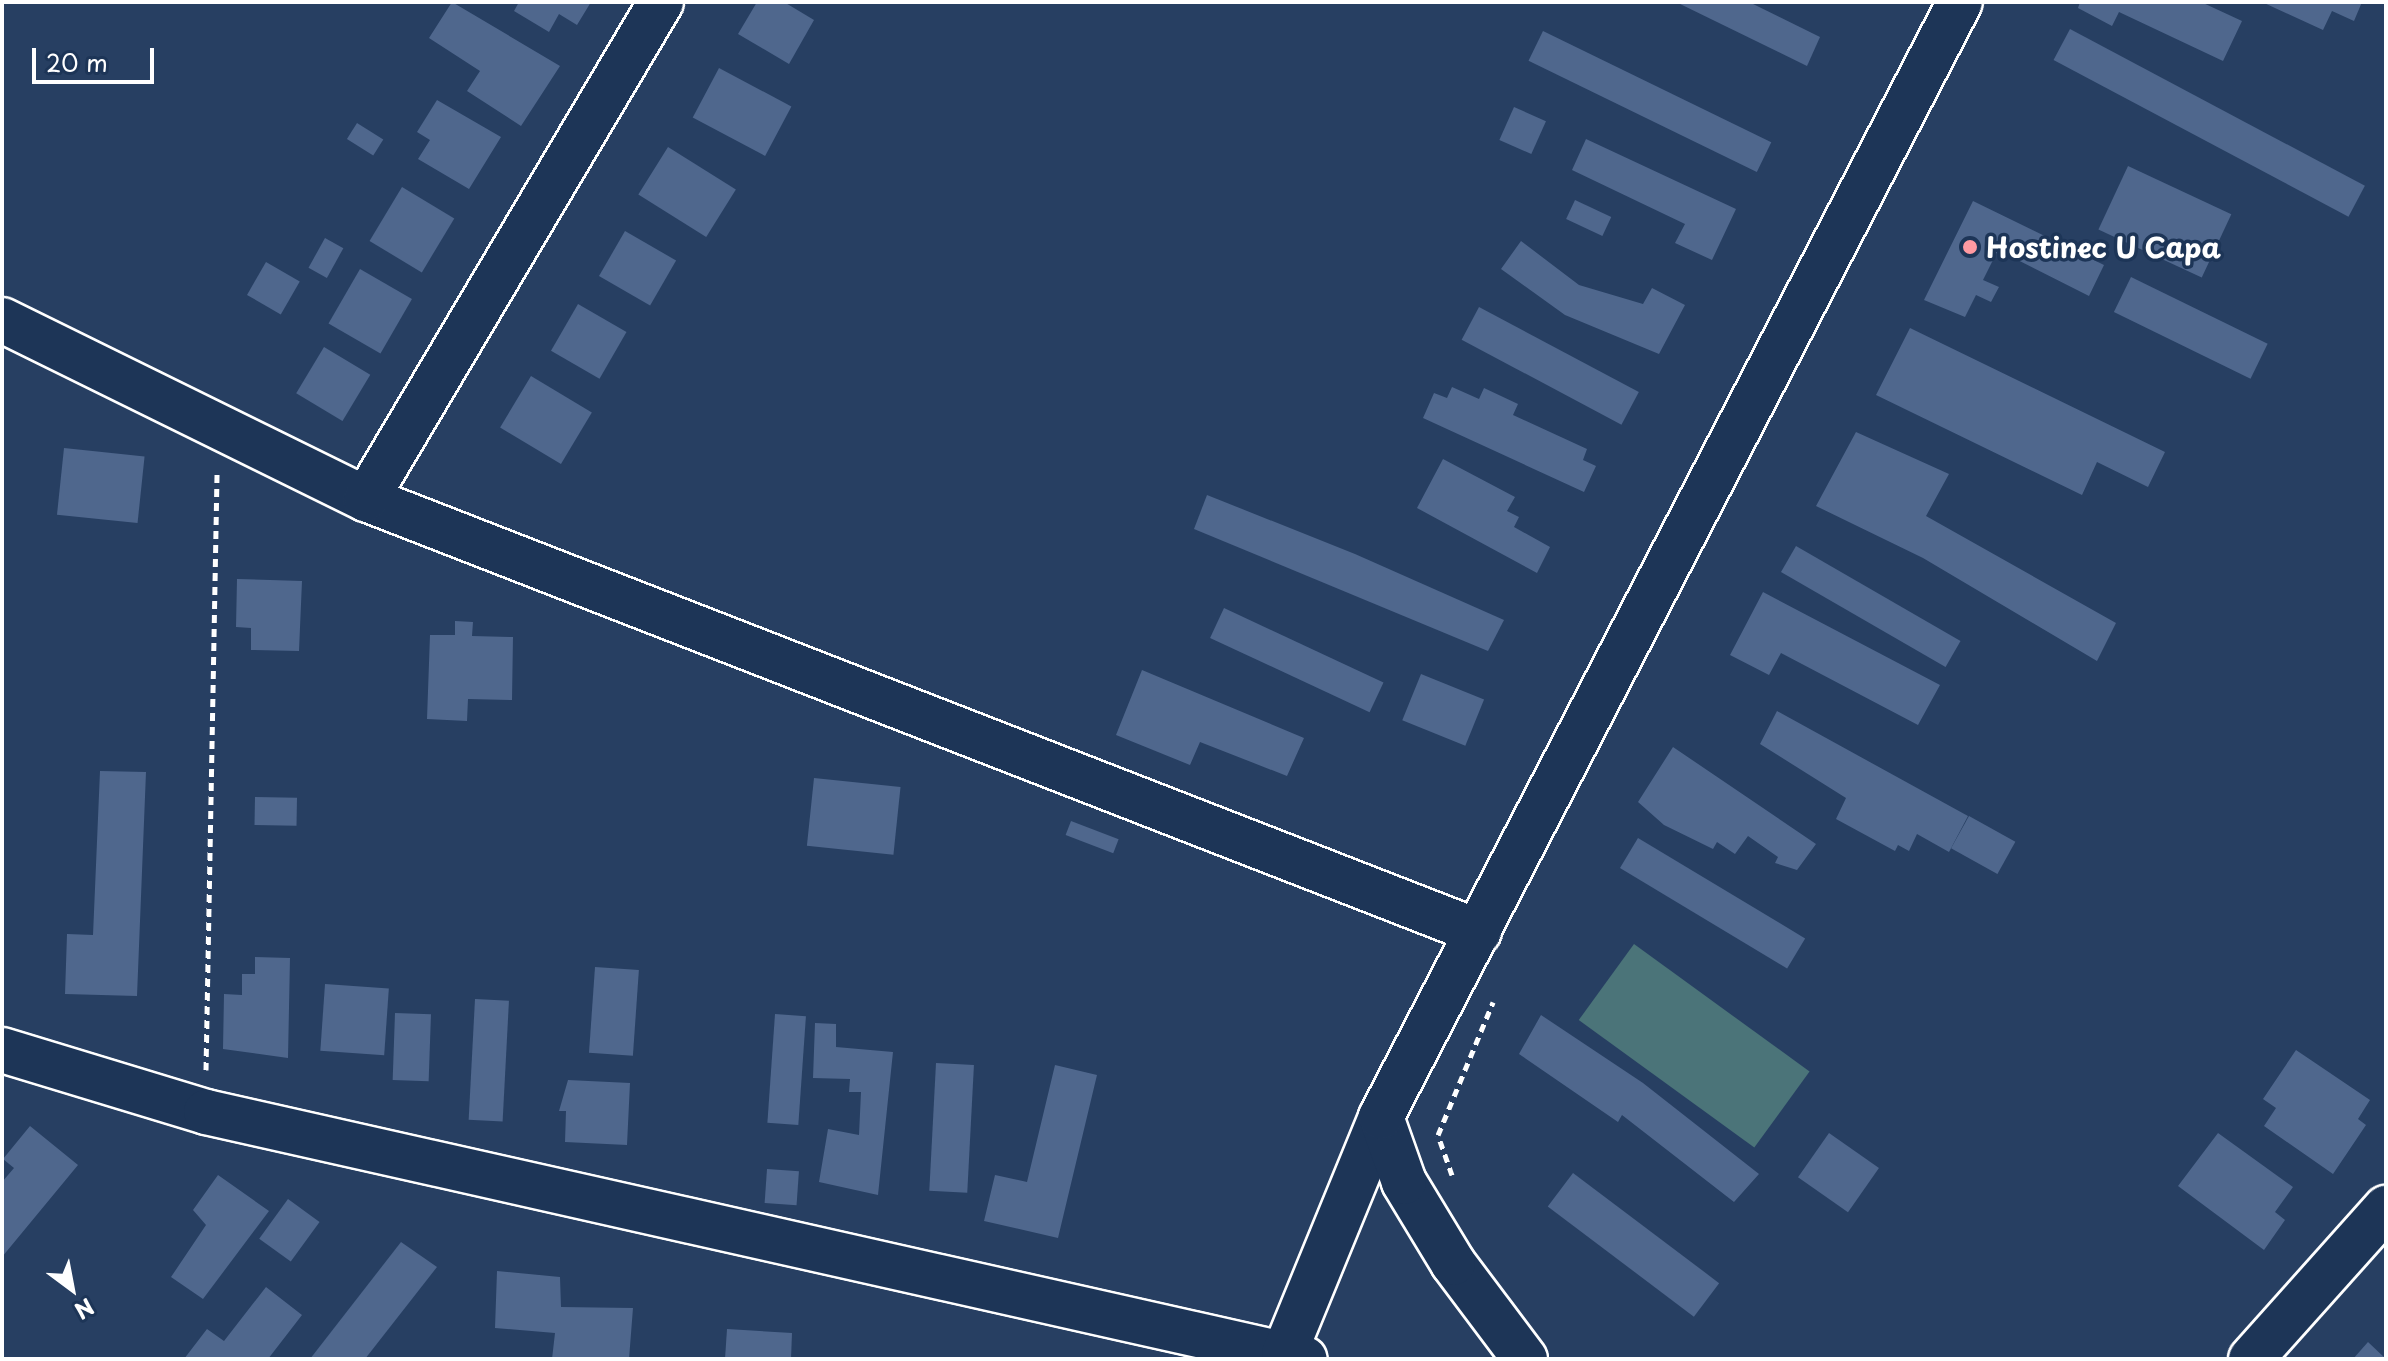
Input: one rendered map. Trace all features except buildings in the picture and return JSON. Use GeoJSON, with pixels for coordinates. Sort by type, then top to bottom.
{"type":"FeatureCollection","features":[{"type":"Feature","properties":{"kind":"street"},"geometry":{"type":"LineString","coordinates":[[366,499],[661,2]]}},
{"type":"Feature","properties":{"kind":"street"},"geometry":{"type":"LineString","coordinates":[[2,1050],[206,1112],[1295,1357],[1381,1117],[1960,2]]}},
{"type":"Feature","properties":{"kind":"street"},"geometry":{"type":"LineString","coordinates":[[2,320],[218,432],[366,499],[1479,932]]}},
{"type":"Feature","properties":{"kind":"street"},"geometry":{"type":"LineString","coordinates":[[1381,1117],[1412,1195],[1525,1359]]}},
{"type":"Feature","properties":{"kind":"street"},"geometry":{"type":"LineString","coordinates":[[2251,1359],[2386,1208]]}},
{"type":"Feature","properties":{"kind":"path"},"geometry":{"type":"LineString","coordinates":[[206,1112],[218,432]]}},
{"type":"Feature","properties":{"kind":"path"},"geometry":{"type":"LineString","coordinates":[[1454,1180],[1438,1135],[1497,991]]}},
{"type":"Feature","properties":{"kind":"green space"},"geometry":{"type":"Polygon","coordinates":[[[1634,944],[1810,1072],[1754,1148],[1579,1020],[1634,944]]]}},
{"type":"Feature","properties":{"kind":"place","name":"Hostinec U Capa"},"geometry":{"type":"Point","coordinates":[1970,247]}}]}
